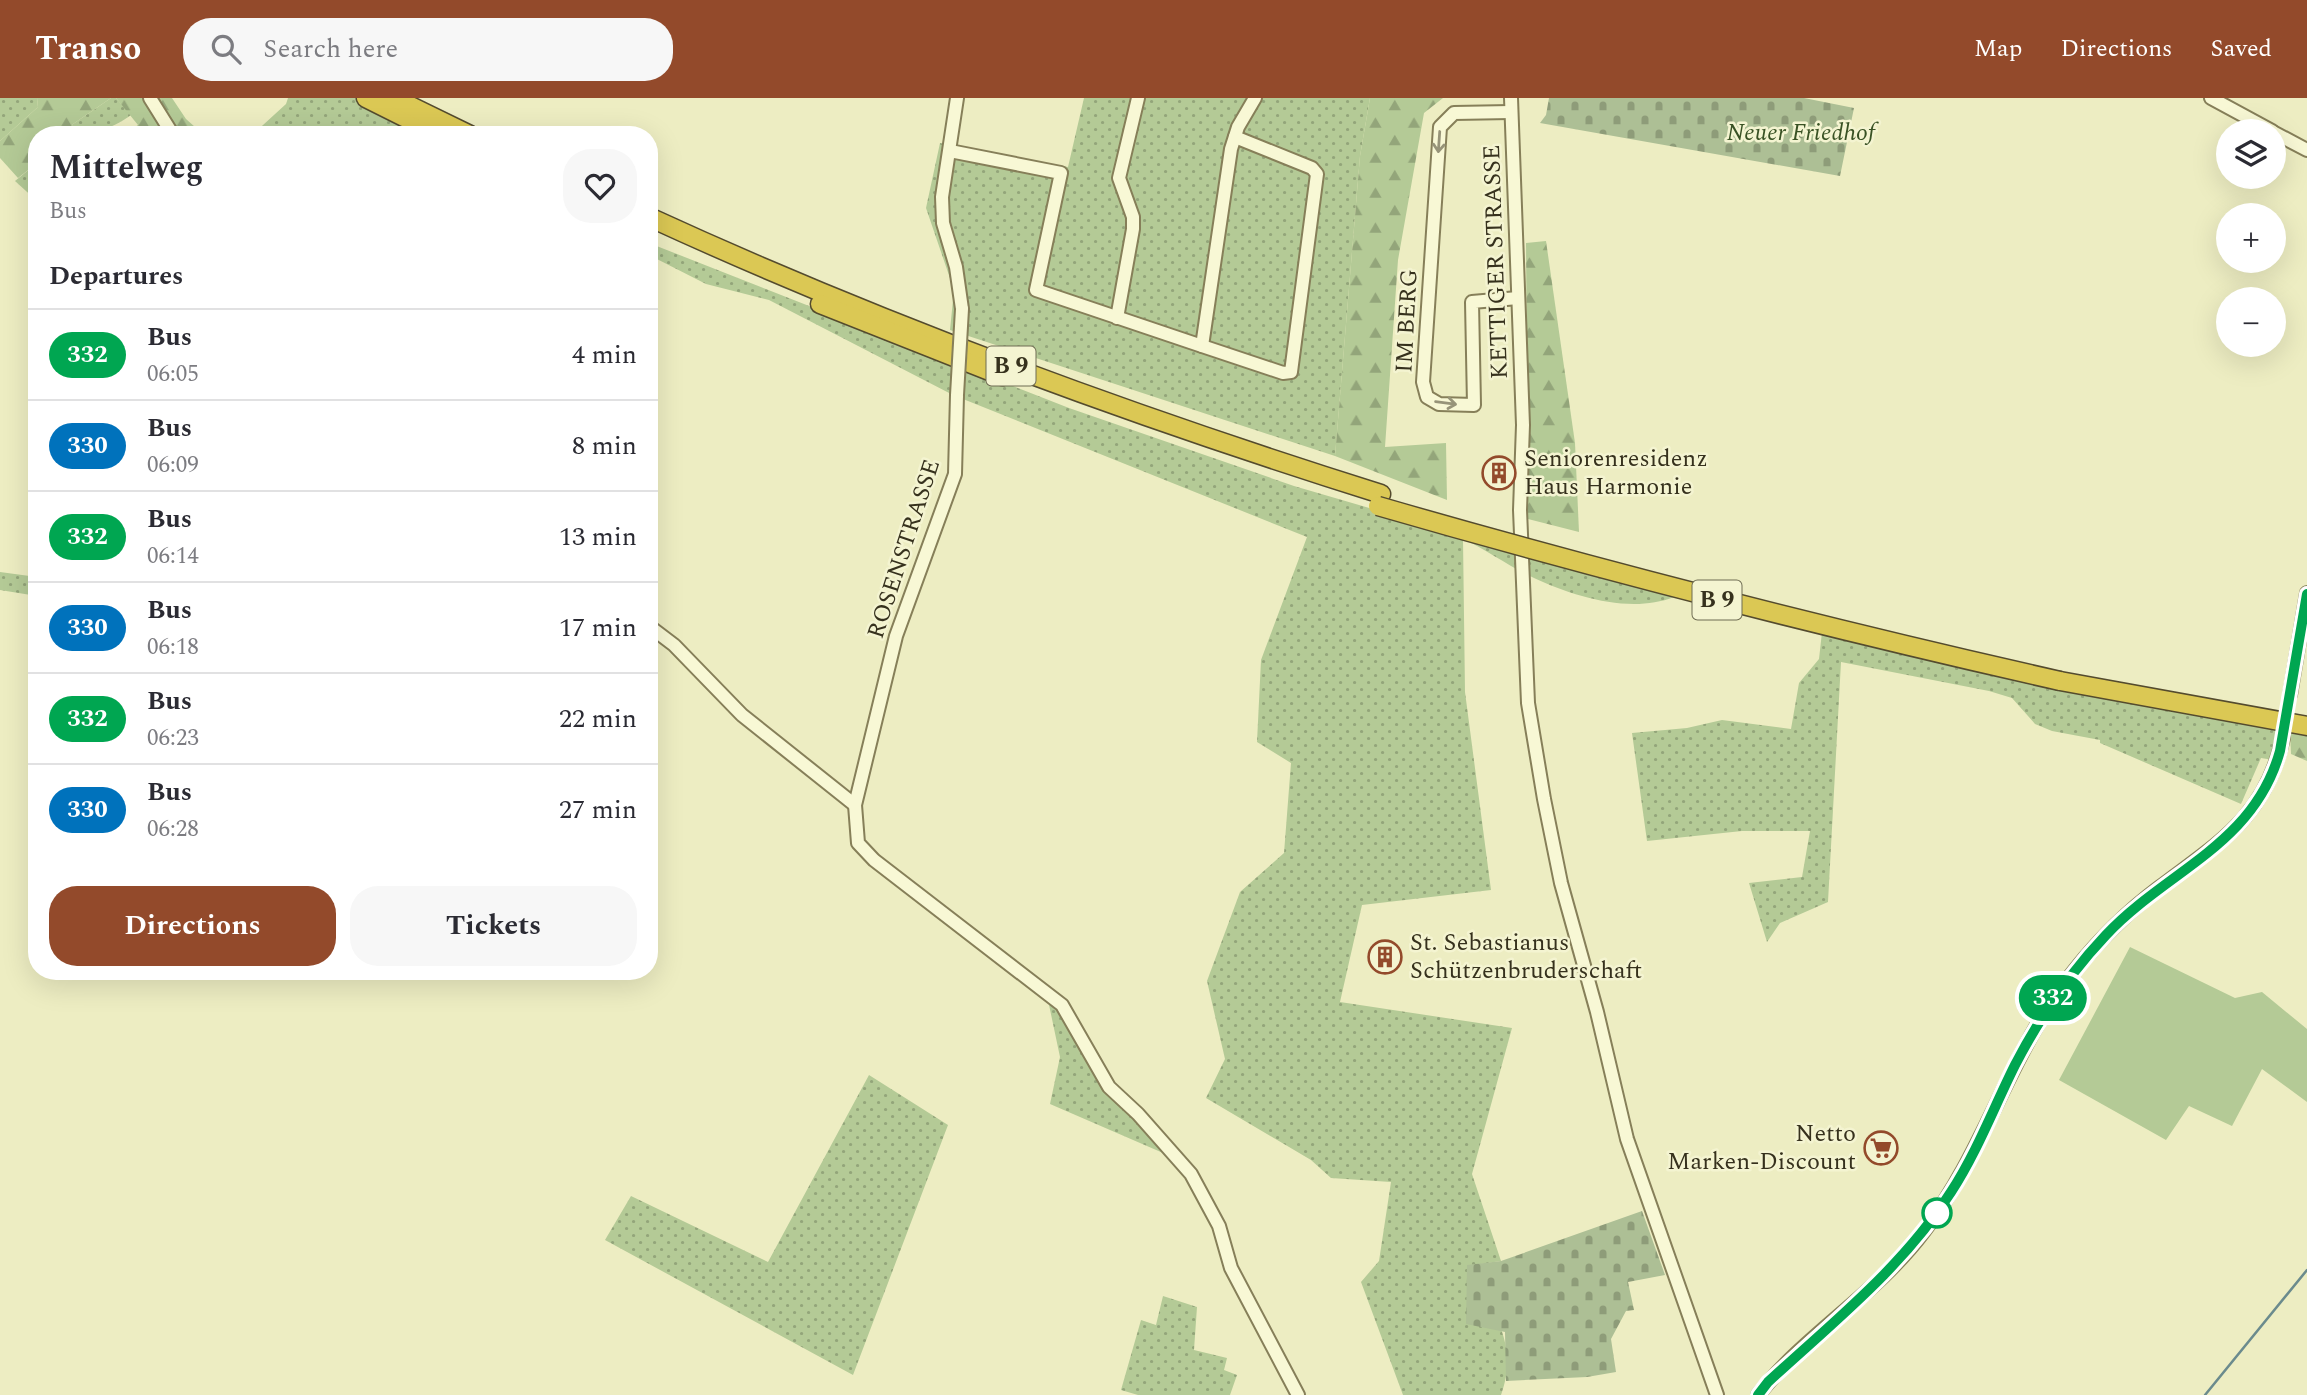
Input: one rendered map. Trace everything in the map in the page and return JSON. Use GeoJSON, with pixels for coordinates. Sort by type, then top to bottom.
{"type":"FeatureCollection","features":[{"type":"Feature","properties":{"kind":"highway"},"geometry":{"type":"LineString","coordinates":[[366,98],[422,126]]}},
{"type":"Feature","properties":{"kind":"highway"},"geometry":{"type":"LineString","coordinates":[[394,98],[452,126]]}},
{"type":"Feature","properties":{"kind":"highway","name":"B 9"},"geometry":{"type":"LineString","coordinates":[[658,222],[881,316],[1084,394],[1380,500]]}},
{"type":"Feature","properties":{"kind":"highway","name":"B 9"},"geometry":{"type":"LineString","coordinates":[[658,235],[879,328],[1077,404],[1380,500],[1747,608],[2307,726]]}},
{"type":"Feature","properties":{"kind":"highway","name":"B 9"},"geometry":{"type":"LineString","coordinates":[[2061,675],[2307,714]]}},
{"type":"Feature","properties":{"kind":"street"},"geometry":{"type":"LineString","coordinates":[[150,98],[167,126]]}},
{"type":"Feature","properties":{"kind":"street","name":"ROSENSTRASSE"},"geometry":{"type":"LineString","coordinates":[[957,98],[942,197],[943,222],[956,267],[962,309],[955,474],[896,636],[855,805],[858,843],[874,860],[1062,1005],[1109,1087],[1159,1137],[1201,1191],[1219,1226],[1231,1268],[1298,1395]]}},
{"type":"Feature","properties":{"kind":"street"},"geometry":{"type":"LineString","coordinates":[[1117,318],[1133,229],[1133,217],[1119,178],[1138,98]]}},
{"type":"Feature","properties":{"kind":"street"},"geometry":{"type":"LineString","coordinates":[[1202,346],[1235,137],[1255,98]]}},
{"type":"Feature","properties":{"kind":"street","name":"KETTIGER STRASSE"},"geometry":{"type":"LineString","coordinates":[[1511,98],[1523,425],[1520,510],[1528,703],[1561,883],[1597,1012],[1627,1139],[1717,1395]]}},
{"type":"Feature","properties":{"kind":"street"},"geometry":{"type":"LineString","coordinates":[[2211,98],[2249,119]]}},
{"type":"Feature","properties":{"kind":"street","name":"IM BERG"},"geometry":{"type":"LineString","coordinates":[[1511,113],[1454,113],[1440,127],[1423,382],[1427,397],[1439,404],[1474,405],[1472,302],[1518,298]]}},
{"type":"Feature","properties":{"kind":"street"},"geometry":{"type":"LineString","coordinates":[[950,150],[1061,173],[1036,290],[1283,373],[1291,372],[1317,174],[1312,168],[1235,137]]}},
{"type":"Feature","properties":{"kind":"street"},"geometry":{"type":"LineString","coordinates":[[2286,139],[2307,150]]}},
{"type":"Feature","properties":{"kind":"street"},"geometry":{"type":"LineString","coordinates":[[2290,695],[2307,593]]}},
{"type":"Feature","properties":{"kind":"street"},"geometry":{"type":"LineString","coordinates":[[658,633],[674,645],[742,715],[855,805]]}},
{"type":"Feature","properties":{"kind":"street"},"geometry":{"type":"LineString","coordinates":[[1758,1395],[1768,1382],[1879,1281],[1924,1233],[1979,1145],[2015,1066],[2051,1000],[2083,960],[2126,916],[2223,842],[2242,824],[2269,783],[2283,738]]}},
{"type":"Feature","properties":{"kind":"green space"},"geometry":{"type":"Polygon","coordinates":[[[0,98],[37,98],[38,107],[0,141],[0,98]]]}},
{"type":"Feature","properties":{"kind":"green space"},"geometry":{"type":"Polygon","coordinates":[[[37,98],[111,98],[72,126],[28,126],[28,170],[18,178],[0,158],[0,141],[38,107],[37,98]]]}},
{"type":"Feature","properties":{"kind":"green space"},"geometry":{"type":"Polygon","coordinates":[[[111,98],[116,98],[131,115],[111,126],[72,126],[111,98]]]}},
{"type":"Feature","properties":{"kind":"green space"},"geometry":{"type":"Polygon","coordinates":[[[116,98],[172,98],[194,126],[137,126],[116,98]]]}},
{"type":"Feature","properties":{"kind":"green space"},"geometry":{"type":"Polygon","coordinates":[[[288,98],[361,98],[417,126],[262,126],[286,104],[288,98]]]}},
{"type":"Feature","properties":{"kind":"green space"},"geometry":{"type":"Polygon","coordinates":[[[1084,98],[1370,98],[1360,156],[1335,456],[950,330],[954,290],[926,208],[940,143],[1068,167],[1084,98]]]}},
{"type":"Feature","properties":{"kind":"green space"},"geometry":{"type":"Polygon","coordinates":[[[1370,98],[1443,98],[1424,113],[1398,260],[1385,447],[1446,443],[1447,500],[1335,456],[1360,156],[1370,98]]]}},
{"type":"Feature","properties":{"kind":"green space","name":"Neuer Friedhof"},"geometry":{"type":"Polygon","coordinates":[[[1549,98],[1804,98],[1854,108],[1840,176],[1540,123],[1546,115],[1549,98]]]}},
{"type":"Feature","properties":{"kind":"green space"},"geometry":{"type":"Polygon","coordinates":[[[28,170],[28,193],[15,181],[28,170]]]}},
{"type":"Feature","properties":{"kind":"green space"},"geometry":{"type":"Polygon","coordinates":[[[1546,241],[1575,443],[1579,532],[1528,519],[1526,243],[1546,241]]]}},
{"type":"Feature","properties":{"kind":"green space"},"geometry":{"type":"Polygon","coordinates":[[[658,247],[1069,408],[1294,486],[1674,597],[1640,604],[1585,597],[1534,578],[1463,539],[1465,692],[1491,890],[1362,905],[1340,1002],[1512,1028],[1472,1174],[1501,1261],[1467,1266],[1494,1312],[1505,1343],[1506,1376],[1501,1395],[1403,1395],[1361,1282],[1379,1261],[1391,1182],[1331,1178],[1311,1160],[1206,1098],[1225,1059],[1207,981],[1240,892],[1284,853],[1291,763],[1257,742],[1261,660],[1307,537],[953,395],[769,300],[706,284],[658,260],[658,247]]]}},
{"type":"Feature","properties":{"kind":"green space"},"geometry":{"type":"Polygon","coordinates":[[[0,572],[28,576],[28,595],[0,590],[0,572]]]}},
{"type":"Feature","properties":{"kind":"green space"},"geometry":{"type":"Polygon","coordinates":[[[1822,632],[2281,729],[2273,760],[2261,758],[2241,804],[2100,743],[2100,740],[2052,731],[2035,724],[2012,698],[1989,691],[1841,662],[1828,902],[1780,923],[1767,942],[1749,883],[1802,877],[1810,831],[1742,831],[1647,841],[1632,733],[1687,728],[1722,720],[1791,729],[1799,683],[1819,659],[1822,632]]]}},
{"type":"Feature","properties":{"kind":"green space"},"geometry":{"type":"Polygon","coordinates":[[[2290,732],[2307,734],[2307,761],[2291,754],[2290,732]]]}},
{"type":"Feature","properties":{"kind":"green space"},"geometry":{"type":"Polygon","coordinates":[[[2130,947],[2235,998],[2262,992],[2307,1029],[2307,1102],[2262,1069],[2232,1126],[2189,1106],[2166,1140],[2059,1080],[2130,947]]]}},
{"type":"Feature","properties":{"kind":"green space"},"geometry":{"type":"Polygon","coordinates":[[[1048,1000],[1061,1009],[1107,1089],[1170,1156],[1050,1104],[1060,1057],[1048,1000]]]}},
{"type":"Feature","properties":{"kind":"green space"},"geometry":{"type":"Polygon","coordinates":[[[869,1075],[948,1125],[853,1375],[605,1240],[631,1196],[768,1262],[869,1075]]]}},
{"type":"Feature","properties":{"kind":"green space"},"geometry":{"type":"Polygon","coordinates":[[[1642,1211],[1665,1275],[1628,1282],[1634,1310],[1626,1311],[1611,1339],[1616,1372],[1587,1377],[1506,1381],[1505,1332],[1466,1324],[1467,1265],[1501,1261],[1642,1211]]]}},
{"type":"Feature","properties":{"kind":"green space"},"geometry":{"type":"Polygon","coordinates":[[[1163,1296],[1197,1307],[1194,1350],[1227,1358],[1224,1370],[1237,1375],[1230,1395],[1138,1395],[1121,1390],[1141,1320],[1156,1325],[1163,1296]]]}},
{"type":"Feature","properties":{"kind":"waterway"},"geometry":{"type":"LineString","coordinates":[[2205,1395],[2307,1270]]}},
{"type":"Feature","properties":{"kind":"tunnel"},"geometry":{"type":"LineString","coordinates":[[2285,729],[2290,695]]}},
{"type":"Feature","properties":{"kind":"bus line","name":"332"},"geometry":{"type":"LineString","coordinates":[[1758,1395],[1768,1382],[1879,1281],[1924,1233],[1979,1145],[2015,1066],[2051,1000],[2076,969],[2106,934],[2142,901],[2223,842],[2256,806],[2273,773],[2280,751],[2307,594]]}},
{"type":"Feature","properties":{"kind":"place","name":"Seniorenresidenz Haus Harmonie"},"geometry":{"type":"Point","coordinates":[1499,473]}},
{"type":"Feature","properties":{"kind":"place","name":"St. Sebastianus Schützenbruderschaft"},"geometry":{"type":"Point","coordinates":[1385,957]}},
{"type":"Feature","properties":{"kind":"place","name":"Netto Marken-Discount"},"geometry":{"type":"Point","coordinates":[1881,1148]}}]}
